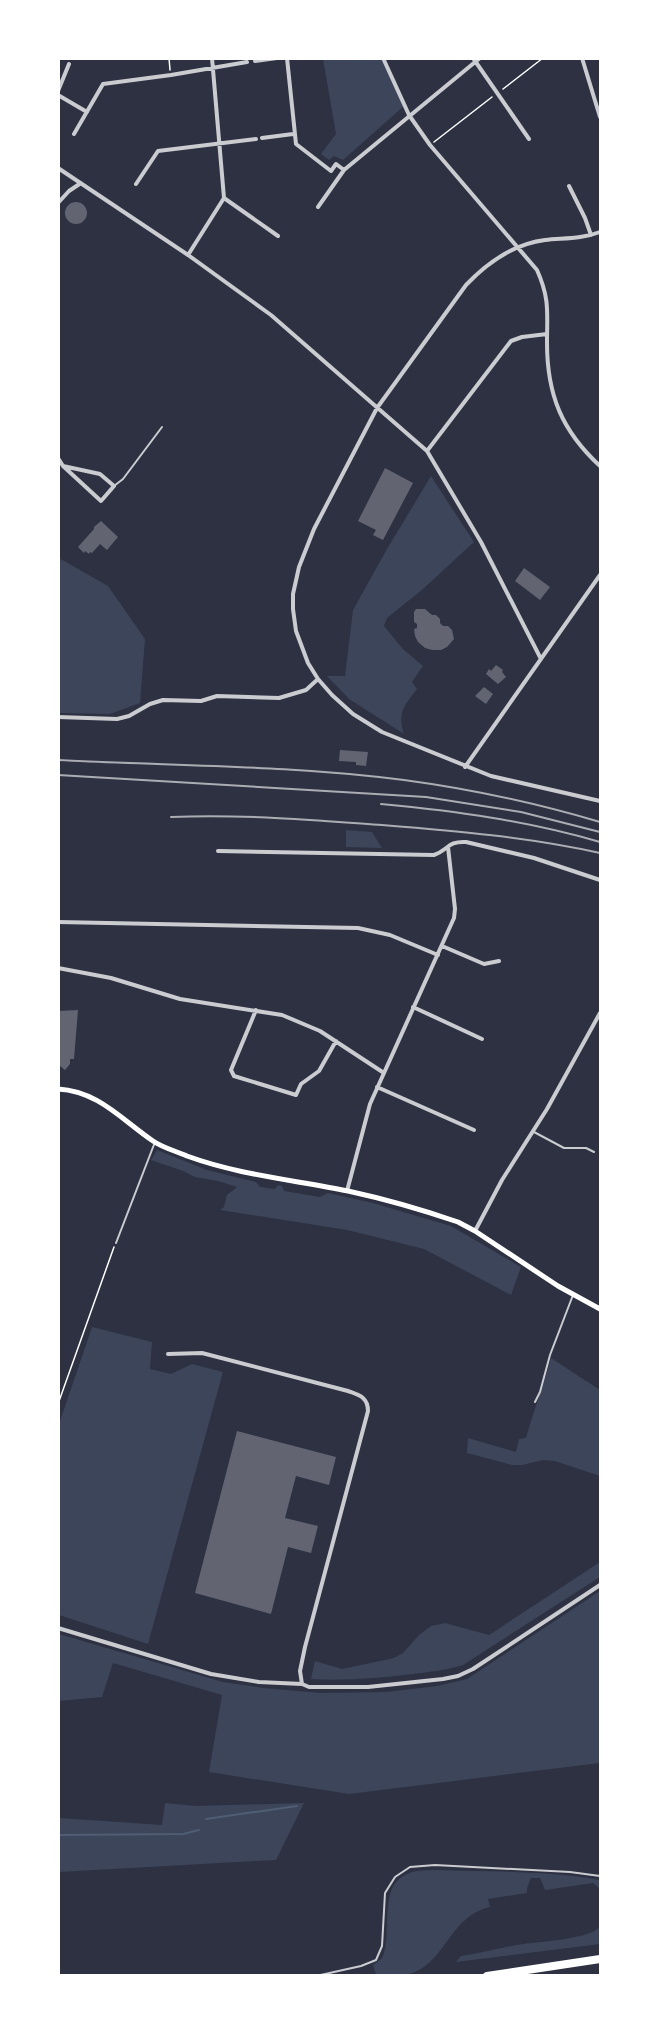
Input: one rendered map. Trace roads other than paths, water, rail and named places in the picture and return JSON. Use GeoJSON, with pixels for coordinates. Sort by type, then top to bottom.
{"type":"FeatureCollection","features":[{"type":"Feature","properties":{"kind":"highway"},"geometry":{"type":"LineString","coordinates":[[486,1976],[600,1959]]}},
{"type":"Feature","properties":{"kind":"main road"},"geometry":{"type":"LineString","coordinates":[[58,1089],[81,1093],[98,1100],[154,1142],[188,1156],[229,1169],[347,1191],[444,1218],[475,1231],[573,1295],[600,1309]]}},
{"type":"Feature","properties":{"kind":"street"},"geometry":{"type":"LineString","coordinates":[[188,255],[224,198],[212,58]]}},
{"type":"Feature","properties":{"kind":"street"},"geometry":{"type":"LineString","coordinates":[[255,61],[277,58]]}},
{"type":"Feature","properties":{"kind":"street"},"geometry":{"type":"LineString","coordinates":[[287,58],[293,134],[296,144],[338,177]]}},
{"type":"Feature","properties":{"kind":"street"},"geometry":{"type":"LineString","coordinates":[[383,58],[409,115],[450,170],[537,270],[545,288],[548,309],[548,373],[557,406],[568,429],[600,466]]}},
{"type":"Feature","properties":{"kind":"street"},"geometry":{"type":"LineString","coordinates":[[318,207],[344,170],[480,58]]}},
{"type":"Feature","properties":{"kind":"street"},"geometry":{"type":"LineString","coordinates":[[582,58],[600,117]]}},
{"type":"Feature","properties":{"kind":"street"},"geometry":{"type":"LineString","coordinates":[[474,61],[529,139]]}},
{"type":"Feature","properties":{"kind":"street"},"geometry":{"type":"LineString","coordinates":[[74,134],[103,84],[248,62]]}},
{"type":"Feature","properties":{"kind":"street"},"geometry":{"type":"LineString","coordinates":[[58,91],[69,64]]}},
{"type":"Feature","properties":{"kind":"street"},"geometry":{"type":"LineString","coordinates":[[58,95],[87,112]]}},
{"type":"Feature","properties":{"kind":"street"},"geometry":{"type":"LineString","coordinates":[[262,138],[293,134]]}},
{"type":"Feature","properties":{"kind":"street"},"geometry":{"type":"LineString","coordinates":[[136,184],[158,151],[256,138]]}},
{"type":"Feature","properties":{"kind":"street"},"geometry":{"type":"LineString","coordinates":[[331,171],[336,164],[344,170]]}},
{"type":"Feature","properties":{"kind":"street"},"geometry":{"type":"LineString","coordinates":[[58,168],[188,255],[271,315],[427,451],[481,542],[541,659]]}},
{"type":"Feature","properties":{"kind":"street"},"geometry":{"type":"LineString","coordinates":[[58,203],[69,191],[81,183]]}},
{"type":"Feature","properties":{"kind":"street"},"geometry":{"type":"LineString","coordinates":[[569,186],[591,235]]}},
{"type":"Feature","properties":{"kind":"street"},"geometry":{"type":"LineString","coordinates":[[224,198],[278,236]]}},
{"type":"Feature","properties":{"kind":"street"},"geometry":{"type":"LineString","coordinates":[[600,232],[543,240],[516,247],[495,259],[466,285],[377,408],[314,529],[295,582],[293,609],[297,631],[308,663],[332,695],[353,714],[382,732],[465,767],[521,784],[600,801]]}},
{"type":"Feature","properties":{"kind":"street"},"geometry":{"type":"LineString","coordinates":[[427,451],[511,341],[522,337],[547,334]]}},
{"type":"Feature","properties":{"kind":"street"},"geometry":{"type":"LineString","coordinates":[[58,458],[63,466],[101,501],[114,486],[100,474],[63,466]]}},
{"type":"Feature","properties":{"kind":"street"},"geometry":{"type":"LineString","coordinates":[[465,767],[600,578]]}},
{"type":"Feature","properties":{"kind":"street"},"geometry":{"type":"LineString","coordinates":[[58,717],[123,718],[163,700],[201,701],[217,696],[279,698],[306,690],[318,679]]}},
{"type":"Feature","properties":{"kind":"street"},"geometry":{"type":"LineString","coordinates":[[218,851],[434,855],[441,853],[455,842],[482,845],[534,858],[600,880]]}},
{"type":"Feature","properties":{"kind":"street"},"geometry":{"type":"LineString","coordinates":[[347,1191],[370,1104],[451,928],[454,909],[448,846]]}},
{"type":"Feature","properties":{"kind":"street"},"geometry":{"type":"LineString","coordinates":[[58,922],[358,928],[390,936],[438,955]]}},
{"type":"Feature","properties":{"kind":"street"},"geometry":{"type":"LineString","coordinates":[[442,946],[484,964],[499,961]]}},
{"type":"Feature","properties":{"kind":"street"},"geometry":{"type":"LineString","coordinates":[[58,968],[120,980],[180,999],[282,1015],[304,1023],[336,1041],[384,1073]]}},
{"type":"Feature","properties":{"kind":"street"},"geometry":{"type":"LineString","coordinates":[[413,1007],[482,1039]]}},
{"type":"Feature","properties":{"kind":"street"},"geometry":{"type":"LineString","coordinates":[[256,1010],[231,1070],[234,1076],[296,1095],[301,1084],[319,1071],[336,1041]]}},
{"type":"Feature","properties":{"kind":"street"},"geometry":{"type":"LineString","coordinates":[[475,1231],[502,1180],[600,1014]]}},
{"type":"Feature","properties":{"kind":"street"},"geometry":{"type":"LineString","coordinates":[[377,1087],[474,1130]]}},
{"type":"Feature","properties":{"kind":"street"},"geometry":{"type":"LineString","coordinates":[[168,1354],[202,1353],[348,1391],[366,1400],[368,1411],[300,1671],[302,1684]]}},
{"type":"Feature","properties":{"kind":"street"},"geometry":{"type":"LineString","coordinates":[[58,1628],[211,1674],[260,1682],[302,1684],[309,1687],[368,1687],[443,1679],[473,1670],[600,1585]]}},
{"type":"Feature","properties":{"kind":"lane"},"geometry":{"type":"LineString","coordinates":[[114,486],[123,479],[162,427]]}},
{"type":"Feature","properties":{"kind":"lane"},"geometry":{"type":"LineString","coordinates":[[533,1131],[564,1148],[586,1148],[594,1152]]}},
{"type":"Feature","properties":{"kind":"lane"},"geometry":{"type":"LineString","coordinates":[[116,1243],[154,1142]]}},
{"type":"Feature","properties":{"kind":"lane"},"geometry":{"type":"LineString","coordinates":[[535,1402],[573,1295]]}},
{"type":"Feature","properties":{"kind":"lane"},"geometry":{"type":"LineString","coordinates":[[316,1976],[361,1966],[376,1960],[382,1946],[385,1893],[394,1877],[410,1867],[435,1865],[570,1872],[600,1876]]}},
{"type":"Feature","properties":{"kind":"waterway"},"geometry":{"type":"LineString","coordinates":[[206,1819],[297,1806]]}},
{"type":"Feature","properties":{"kind":"waterway"},"geometry":{"type":"LineString","coordinates":[[58,1835],[183,1834],[199,1830]]}},
{"type":"Feature","properties":{"kind":"railway"},"geometry":{"type":"LineString","coordinates":[[58,760],[318,771],[361,775],[479,792],[600,822]]}},
{"type":"Feature","properties":{"kind":"railway"},"geometry":{"type":"LineString","coordinates":[[58,775],[426,797],[521,812],[600,832]]}},
{"type":"Feature","properties":{"kind":"railway"},"geometry":{"type":"LineString","coordinates":[[381,804],[492,818],[546,828],[600,842]]}},
{"type":"Feature","properties":{"kind":"railway"},"geometry":{"type":"LineString","coordinates":[[171,817],[277,818],[410,827],[519,839],[600,853]]}}]}
